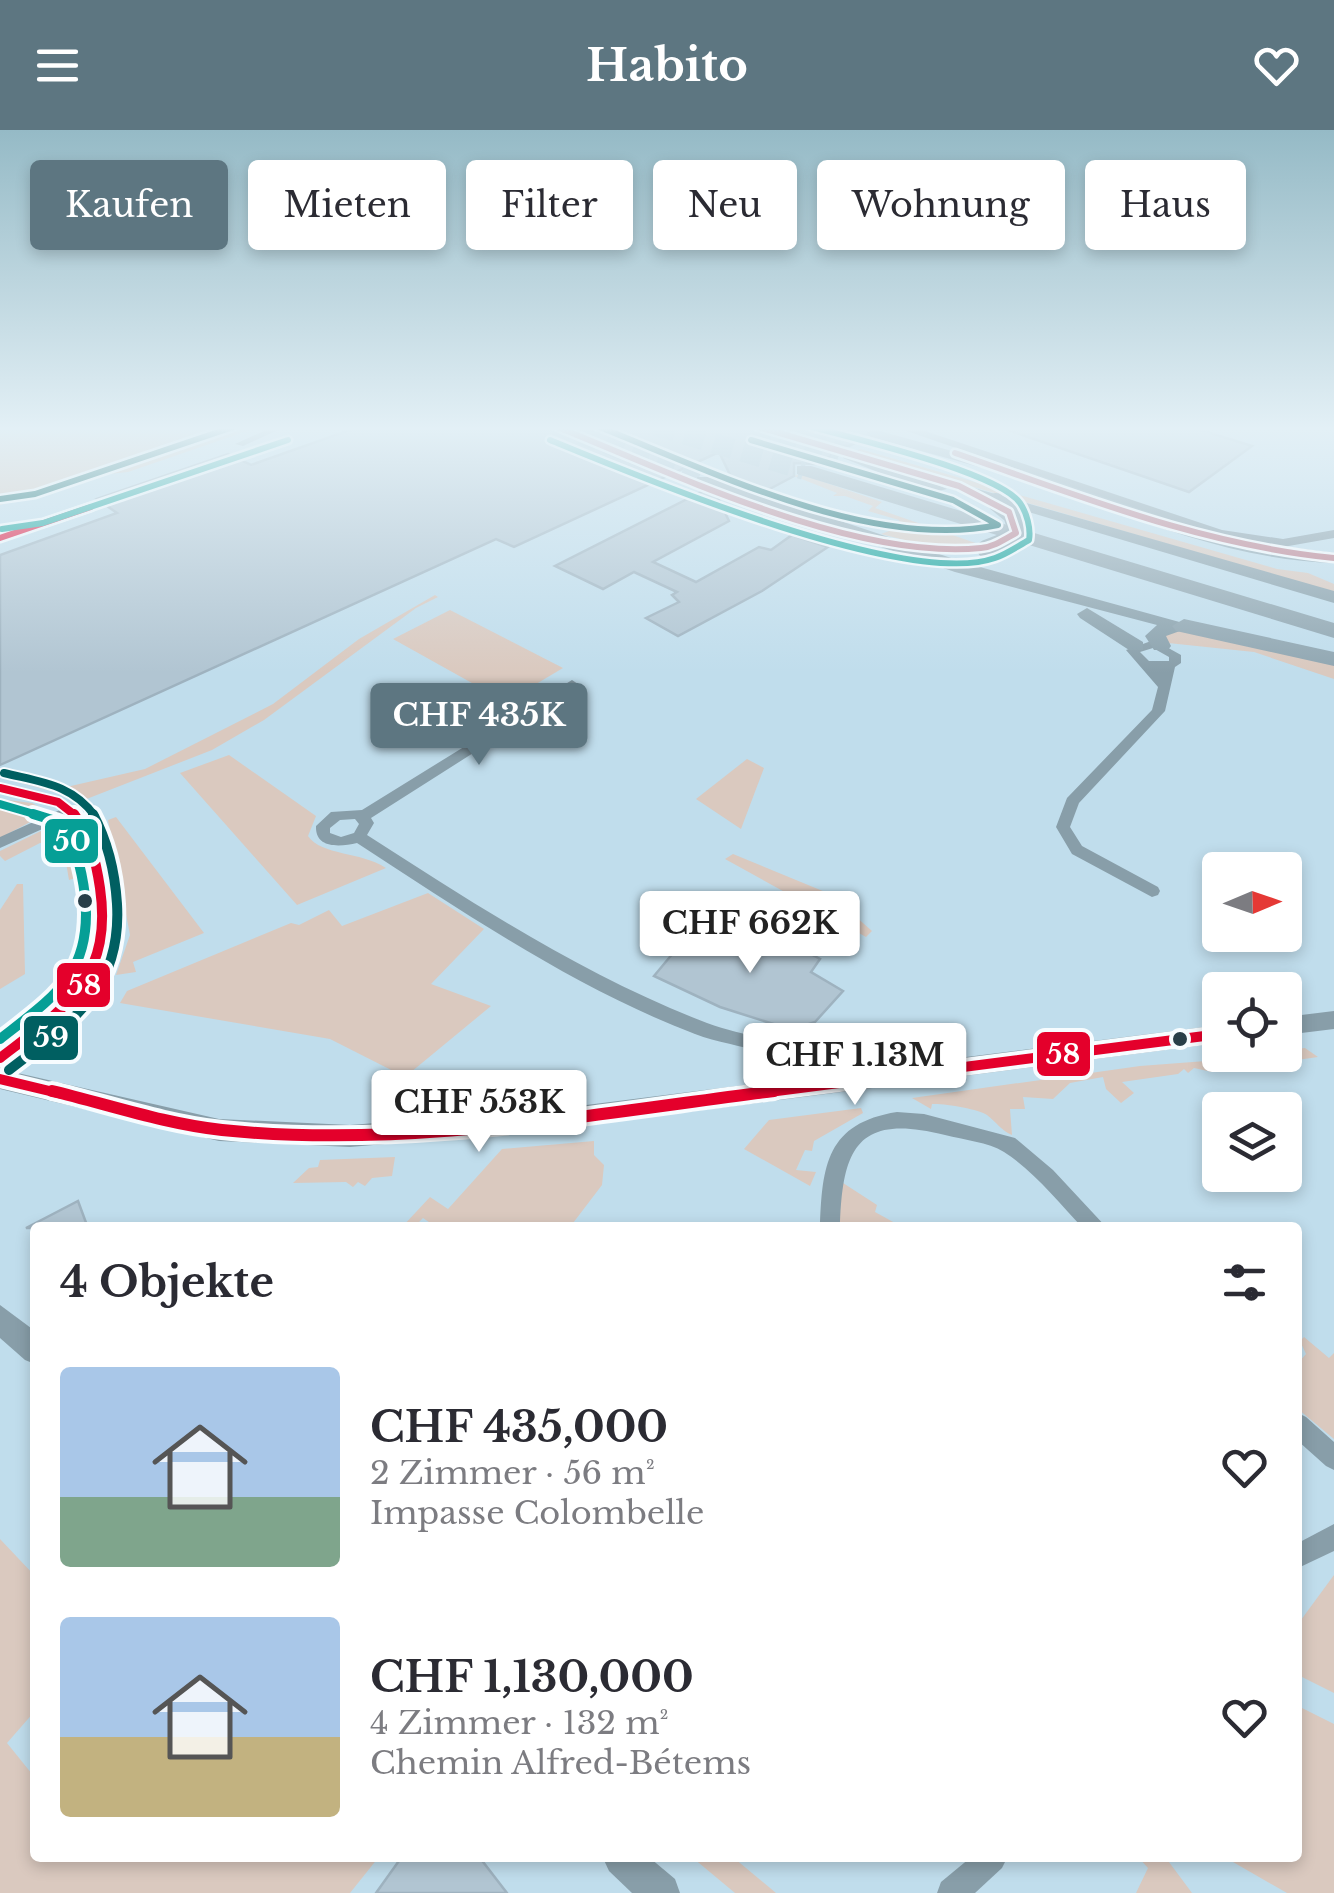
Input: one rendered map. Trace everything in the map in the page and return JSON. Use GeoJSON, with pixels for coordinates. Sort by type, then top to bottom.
{"type":"FeatureCollection","features":[{"type":"Feature","properties":{"kind":"highway"},"geometry":{"type":"LineString","coordinates":[[939,508],[1334,631]]}},
{"type":"Feature","properties":{"kind":"highway"},"geometry":{"type":"LineString","coordinates":[[960,508],[1334,620]]}},
{"type":"Feature","properties":{"kind":"highway"},"geometry":{"type":"LineString","coordinates":[[988,508],[1060,536]]}},
{"type":"Feature","properties":{"kind":"highway"},"geometry":{"type":"LineString","coordinates":[[1019,534],[1186,599],[1334,648]]}},
{"type":"Feature","properties":{"kind":"highway"},"geometry":{"type":"LineString","coordinates":[[1184,626],[1334,659]]}},
{"type":"Feature","properties":{"kind":"main road"},"geometry":{"type":"LineString","coordinates":[[786,508],[1096,618],[1140,655]]}},
{"type":"Feature","properties":{"kind":"main road"},"geometry":{"type":"LineString","coordinates":[[864,534],[932,550],[986,549],[1009,540],[1017,530],[1014,519],[1003,508]]}},
{"type":"Feature","properties":{"kind":"main road"},"geometry":{"type":"LineString","coordinates":[[1035,508],[1334,597]]}},
{"type":"Feature","properties":{"kind":"main road"},"geometry":{"type":"LineString","coordinates":[[1124,508],[1229,543],[1285,556],[1334,558]]}},
{"type":"Feature","properties":{"kind":"main road"},"geometry":{"type":"LineString","coordinates":[[962,568],[1184,626]]}},
{"type":"Feature","properties":{"kind":"main road"},"geometry":{"type":"LineString","coordinates":[[1165,656],[1155,636],[1158,630],[1184,626]]}},
{"type":"Feature","properties":{"kind":"street"},"geometry":{"type":"LineString","coordinates":[[1143,508],[1220,534],[1283,543],[1330,536]]}},
{"type":"Feature","properties":{"kind":"street"},"geometry":{"type":"LineString","coordinates":[[1140,655],[1165,656]]}},
{"type":"Feature","properties":{"kind":"street"},"geometry":{"type":"LineString","coordinates":[[1140,655],[1165,656]]}},
{"type":"Feature","properties":{"kind":"street"},"geometry":{"type":"LineString","coordinates":[[1140,655],[1164,686]]}},
{"type":"Feature","properties":{"kind":"street"},"geometry":{"type":"LineString","coordinates":[[1152,891],[1077,850],[1062,826],[1072,801],[1158,711],[1165,656]]}},
{"type":"Feature","properties":{"kind":"street"},"geometry":{"type":"LineString","coordinates":[[362,816],[367,828],[359,837],[333,842],[322,832],[325,822],[336,815],[362,816],[572,684]]}},
{"type":"Feature","properties":{"kind":"street"},"geometry":{"type":"LineString","coordinates":[[0,844],[71,810],[84,825],[104,946],[98,962],[68,1001],[0,1058]]}},
{"type":"Feature","properties":{"kind":"street"},"geometry":{"type":"LineString","coordinates":[[359,837],[513,936],[695,1026],[809,1064],[822,1085]]}},
{"type":"Feature","properties":{"kind":"street"},"geometry":{"type":"LineString","coordinates":[[1302,1024],[1334,1020]]}},
{"type":"Feature","properties":{"kind":"street"},"geometry":{"type":"LineString","coordinates":[[0,1079],[219,1130],[350,1136],[484,1127],[1202,1036]]}},
{"type":"Feature","properties":{"kind":"street"},"geometry":{"type":"LineString","coordinates":[[830,1222],[832,1168],[851,1140],[877,1122],[920,1118],[1011,1145],[1091,1222]]}},
{"type":"Feature","properties":{"kind":"street"},"geometry":{"type":"LineString","coordinates":[[0,1319],[30,1346]]}},
{"type":"Feature","properties":{"kind":"street"},"geometry":{"type":"LineString","coordinates":[[1302,1428],[1334,1458]]}},
{"type":"Feature","properties":{"kind":"street"},"geometry":{"type":"LineString","coordinates":[[1302,1554],[1334,1537]]}},
{"type":"Feature","properties":{"kind":"street"},"geometry":{"type":"LineString","coordinates":[[626,1862],[661,1893]]}},
{"type":"Feature","properties":{"kind":"street"},"geometry":{"type":"LineString","coordinates":[[952,1893],[987,1862]]}},
{"type":"Feature","properties":{"kind":"shaded area"},"geometry":{"type":"Polygon","coordinates":[[[876,508],[984,546],[935,548],[881,534],[900,527],[899,520],[868,511],[876,508]]]}},
{"type":"Feature","properties":{"kind":"shaded area"},"geometry":{"type":"Polygon","coordinates":[[[1046,508],[1066,508],[1277,569],[1308,573],[1334,584],[1334,593],[1046,508]]]}},
{"type":"Feature","properties":{"kind":"shaded area"},"geometry":{"type":"Polygon","coordinates":[[[435,595],[438,597],[416,608],[264,720],[212,750],[84,800],[18,782],[18,778],[62,788],[145,769],[273,704],[359,639],[435,595]]]}},
{"type":"Feature","properties":{"kind":"shaded area"},"geometry":{"type":"Polygon","coordinates":[[[450,610],[563,668],[506,702],[393,639],[450,610]]]}},
{"type":"Feature","properties":{"kind":"shaded area"},"geometry":{"type":"Polygon","coordinates":[[[1181,630],[1334,664],[1334,679],[1254,652],[1168,643],[1164,632],[1181,630]]]}},
{"type":"Feature","properties":{"kind":"shaded area"},"geometry":{"type":"Polygon","coordinates":[[[229,755],[316,816],[308,836],[314,842],[386,868],[297,905],[180,773],[229,755]]]}},
{"type":"Feature","properties":{"kind":"shaded area"},"geometry":{"type":"Polygon","coordinates":[[[747,759],[764,768],[741,829],[696,799],[747,759]]]}},
{"type":"Feature","properties":{"kind":"shaded area"},"geometry":{"type":"Polygon","coordinates":[[[0,799],[32,803],[49,812],[0,838],[0,799]]]}},
{"type":"Feature","properties":{"kind":"shaded area"},"geometry":{"type":"Polygon","coordinates":[[[116,817],[204,933],[133,962],[136,972],[116,975],[130,935],[108,820],[116,817]]]}},
{"type":"Feature","properties":{"kind":"shaded area"},"geometry":{"type":"Polygon","coordinates":[[[60,826],[72,833],[79,877],[69,880],[63,845],[40,843],[5,861],[0,856],[0,851],[47,828],[60,826]]]}},
{"type":"Feature","properties":{"kind":"shaded area"},"geometry":{"type":"Polygon","coordinates":[[[733,854],[830,894],[872,931],[866,937],[725,859],[733,854]]]}},
{"type":"Feature","properties":{"kind":"shaded area"},"geometry":{"type":"Polygon","coordinates":[[[17,884],[23,884],[25,974],[0,989],[0,910],[17,884]]]}},
{"type":"Feature","properties":{"kind":"shaded area"},"geometry":{"type":"Polygon","coordinates":[[[428,893],[484,929],[431,984],[491,1006],[405,1077],[330,1039],[120,1003],[127,991],[291,923],[299,925],[329,910],[342,926],[428,893]]]}},
{"type":"Feature","properties":{"kind":"shaded area"},"geometry":{"type":"Polygon","coordinates":[[[1305,1048],[1318,1057],[1302,1059],[1305,1048]]]}},
{"type":"Feature","properties":{"kind":"shaded area"},"geometry":{"type":"Polygon","coordinates":[[[1202,1061],[1202,1070],[1194,1068],[1188,1073],[1184,1069],[1178,1074],[1122,1082],[1134,1093],[1121,1103],[1106,1089],[1103,1077],[1070,1083],[1053,1099],[1023,1097],[1025,1109],[1010,1109],[1012,1135],[983,1113],[937,1104],[932,1104],[931,1109],[912,1098],[1140,1066],[1202,1061]]]}},
{"type":"Feature","properties":{"kind":"shaded area"},"geometry":{"type":"Polygon","coordinates":[[[861,1108],[863,1113],[814,1141],[812,1151],[805,1150],[796,1170],[816,1172],[810,1186],[744,1149],[769,1120],[861,1108]]]}},
{"type":"Feature","properties":{"kind":"shaded area"},"geometry":{"type":"Polygon","coordinates":[[[594,1141],[594,1155],[604,1165],[602,1185],[574,1222],[429,1222],[423,1218],[407,1222],[430,1197],[448,1209],[502,1149],[594,1141]]]}},
{"type":"Feature","properties":{"kind":"shaded area"},"geometry":{"type":"Polygon","coordinates":[[[395,1157],[392,1176],[372,1178],[365,1186],[358,1182],[353,1187],[346,1182],[293,1183],[309,1168],[318,1167],[320,1160],[395,1157]]]}},
{"type":"Feature","properties":{"kind":"shaded area"},"geometry":{"type":"Polygon","coordinates":[[[840,1181],[877,1205],[875,1212],[893,1222],[838,1222],[840,1181]]]}},
{"type":"Feature","properties":{"kind":"shaded area"},"geometry":{"type":"Polygon","coordinates":[[[1302,1339],[1329,1358],[1334,1353],[1334,1439],[1302,1412],[1302,1358],[1306,1354],[1302,1339]]]}},
{"type":"Feature","properties":{"kind":"shaded area"},"geometry":{"type":"Polygon","coordinates":[[[0,1539],[30,1571],[30,1717],[7,1743],[30,1772],[30,1862],[375,1862],[350,1893],[0,1893],[0,1539]]]}},
{"type":"Feature","properties":{"kind":"shaded area"},"geometry":{"type":"Polygon","coordinates":[[[1334,1575],[1334,1693],[1302,1677],[1302,1619],[1334,1575]]]}},
{"type":"Feature","properties":{"kind":"shaded area"},"geometry":{"type":"Polygon","coordinates":[[[1302,1708],[1334,1724],[1334,1893],[1287,1893],[1233,1862],[1302,1862],[1302,1708]]]}},
{"type":"Feature","properties":{"kind":"shaded area"},"geometry":{"type":"Polygon","coordinates":[[[698,1862],[739,1862],[776,1893],[735,1893],[698,1862]]]}},
{"type":"Feature","properties":{"kind":"shaded area"},"geometry":{"type":"Polygon","coordinates":[[[1143,1862],[1169,1862],[1192,1893],[1136,1893],[1148,1868],[1143,1862]]]}},
{"type":"Feature","properties":{"kind":"building"},"geometry":{"type":"Polygon","coordinates":[[[110,508],[598,508],[514,547],[496,539],[0,765],[0,555],[117,513],[110,508]]]}},
{"type":"Feature","properties":{"kind":"building"},"geometry":{"type":"Polygon","coordinates":[[[669,508],[723,508],[729,521],[653,562],[696,582],[759,547],[771,550],[792,535],[828,547],[762,591],[678,636],[646,618],[679,602],[672,595],[677,592],[634,572],[603,589],[555,566],[669,508]]]}},
{"type":"Feature","properties":{"kind":"building"},"geometry":{"type":"Polygon","coordinates":[[[704,916],[758,946],[771,933],[820,959],[811,972],[843,991],[815,1022],[792,1030],[720,1007],[654,976],[704,916]]]}},
{"type":"Feature","properties":{"kind":"building"},"geometry":{"type":"Polygon","coordinates":[[[78,1201],[86,1222],[38,1222],[78,1201]]]}},
{"type":"Feature","properties":{"kind":"building"},"geometry":{"type":"Polygon","coordinates":[[[398,1862],[483,1862],[507,1893],[376,1893],[398,1862]]]}},
{"type":"Feature","properties":{"kind":"transit line","name":"50"},"geometry":{"type":"LineString","coordinates":[[2,529],[43,523],[86,508]]}},
{"type":"Feature","properties":{"kind":"transit line","name":"58"},"geometry":{"type":"LineString","coordinates":[[0,538],[87,508]]}},
{"type":"Feature","properties":{"kind":"transit line","name":"50"},"geometry":{"type":"LineString","coordinates":[[728,508],[870,550],[938,561],[993,559],[1029,540],[1031,530],[1022,508]]}},
{"type":"Feature","properties":{"kind":"transit line"},"geometry":{"type":"LineString","coordinates":[[770,508],[883,540],[935,548],[981,548],[1016,533],[1009,512],[1002,508]]}},
{"type":"Feature","properties":{"kind":"transit line","name":"59"},"geometry":{"type":"LineString","coordinates":[[824,508],[914,529],[962,532],[998,525],[968,508]]}},
{"type":"Feature","properties":{"kind":"transit line"},"geometry":{"type":"LineString","coordinates":[[1113,508],[1236,544],[1334,558]]}},
{"type":"Feature","properties":{"kind":"transit line","name":"59"},"geometry":{"type":"LineString","coordinates":[[4,773],[56,785],[83,800],[104,837],[116,889],[117,916],[112,964],[95,995],[61,1030],[9,1070]]}},
{"type":"Feature","properties":{"kind":"transit line","name":"58"},"geometry":{"type":"LineString","coordinates":[[0,788],[48,798],[73,812],[91,845],[102,916],[98,959],[91,975],[61,1010],[0,1058]]}},
{"type":"Feature","properties":{"kind":"transit line","name":"50"},"geometry":{"type":"LineString","coordinates":[[0,804],[62,823],[79,863],[87,918],[80,961],[70,978],[0,1039]]}},
{"type":"Feature","properties":{"kind":"transit line","name":"58"},"geometry":{"type":"LineString","coordinates":[[0,1079],[219,1130],[350,1136],[547,1120],[1202,1036]]}}]}
